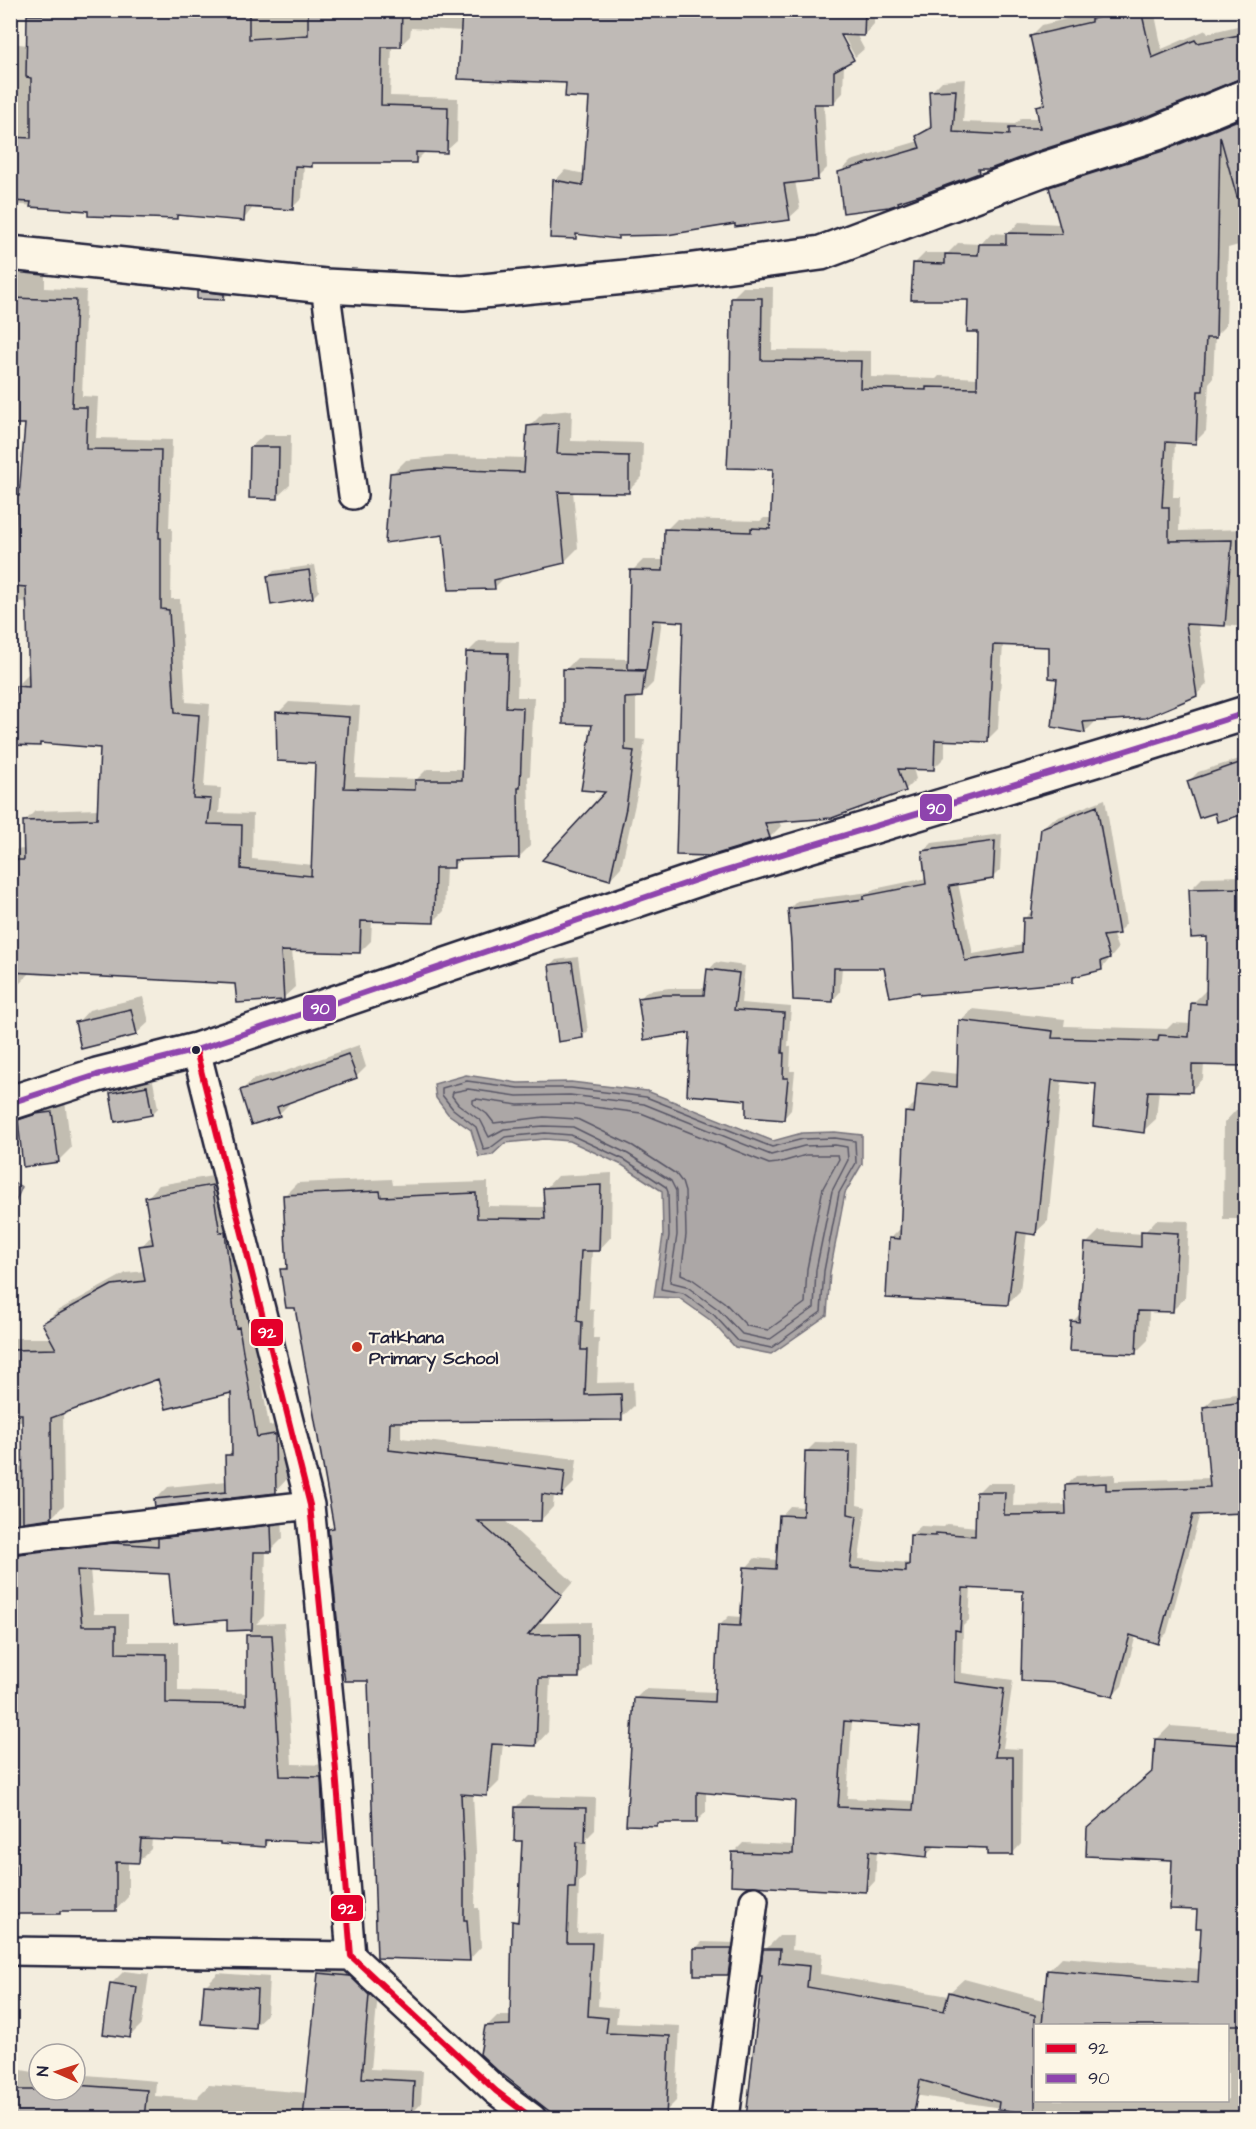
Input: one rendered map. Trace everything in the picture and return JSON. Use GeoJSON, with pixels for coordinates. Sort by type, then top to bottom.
{"type":"FeatureCollection","features":[{"type":"Feature","properties":{"kind":"main road"},"geometry":{"type":"LineString","coordinates":[[10,253],[325,286],[463,293],[686,271],[821,253],[1044,169],[1157,133],[1245,96]]}},
{"type":"Feature","properties":{"kind":"main road"},"geometry":{"type":"LineString","coordinates":[[10,1103],[97,1075],[196,1050],[702,878],[1245,713]]}},
{"type":"Feature","properties":{"kind":"street"},"geometry":{"type":"LineString","coordinates":[[325,286],[353,495]]}},
{"type":"Feature","properties":{"kind":"street"},"geometry":{"type":"LineString","coordinates":[[196,1050],[310,1505],[336,1770],[351,1956]]}},
{"type":"Feature","properties":{"kind":"street"},"geometry":{"type":"LineString","coordinates":[[10,1539],[310,1505]]}},
{"type":"Feature","properties":{"kind":"street"},"geometry":{"type":"LineString","coordinates":[[725,2118],[754,1900]]}},
{"type":"Feature","properties":{"kind":"street"},"geometry":{"type":"LineString","coordinates":[[10,1951],[351,1956],[496,2091],[532,2118]]}},
{"type":"Feature","properties":{"kind":"water"},"geometry":{"type":"Polygon","coordinates":[[[466,1075],[518,1083],[571,1082],[647,1091],[773,1141],[802,1133],[835,1132],[862,1135],[862,1164],[845,1193],[830,1272],[827,1315],[771,1354],[735,1347],[710,1320],[679,1298],[654,1297],[663,1235],[662,1191],[622,1165],[570,1141],[545,1139],[505,1143],[492,1155],[479,1157],[471,1130],[448,1114],[436,1098],[434,1084],[466,1075]]]}},
{"type":"Feature","properties":{"kind":"water"},"geometry":{"type":"Polygon","coordinates":[[[11,1182],[22,1187],[11,1212],[11,1182]]]}},
{"type":"Feature","properties":{"kind":"building"},"geometry":{"type":"Polygon","coordinates":[[[61,10],[168,10],[249,15],[249,39],[308,35],[308,10],[402,10],[401,47],[382,47],[381,105],[448,107],[447,153],[416,152],[416,163],[312,163],[312,167],[295,166],[293,210],[245,207],[244,221],[177,215],[177,219],[88,216],[88,211],[30,207],[31,202],[10,201],[10,137],[31,138],[31,78],[26,77],[27,15],[60,15],[61,10]]]}},
{"type":"Feature","properties":{"kind":"building"},"geometry":{"type":"Polygon","coordinates":[[[462,10],[865,10],[864,36],[841,35],[854,60],[834,71],[834,104],[814,104],[818,180],[784,184],[790,220],[735,227],[735,224],[667,235],[618,236],[618,239],[576,234],[576,239],[550,238],[553,180],[583,185],[589,98],[565,97],[566,83],[458,79],[462,10]]]}},
{"type":"Feature","properties":{"kind":"building"},"geometry":{"type":"Polygon","coordinates":[[[1133,10],[1141,10],[1152,58],[1195,40],[1197,43],[1245,34],[1245,78],[1151,115],[1038,151],[990,169],[978,169],[979,173],[898,202],[899,204],[843,213],[838,172],[920,148],[916,136],[931,128],[929,91],[956,90],[953,132],[1009,135],[1009,128],[1040,128],[1036,106],[1045,104],[1030,36],[1133,10]]]}},
{"type":"Feature","properties":{"kind":"building"},"geometry":{"type":"Polygon","coordinates":[[[1245,117],[1245,196],[1237,197],[1220,136],[1216,338],[1206,338],[1203,391],[1198,391],[1196,444],[1166,442],[1162,507],[1169,507],[1169,541],[1232,540],[1225,626],[1186,624],[1197,696],[1145,718],[1083,722],[1085,733],[1052,727],[1057,679],[1049,678],[1049,647],[993,645],[988,742],[935,740],[934,770],[898,769],[906,791],[832,818],[765,823],[770,838],[710,856],[676,855],[683,622],[653,620],[646,670],[628,669],[630,570],[663,571],[664,529],[751,532],[751,528],[770,529],[773,469],[727,468],[731,298],[762,298],[761,360],[861,361],[860,388],[926,390],[926,387],[977,388],[978,332],[967,332],[968,300],[911,300],[913,263],[945,264],[945,254],[978,255],[979,244],[1006,244],[1006,233],[1062,234],[1049,187],[1163,151],[1245,117]]]}},
{"type":"Feature","properties":{"kind":"building"},"geometry":{"type":"Polygon","coordinates":[[[197,291],[224,294],[224,300],[197,299],[197,291]]]}},
{"type":"Feature","properties":{"kind":"building"},"geometry":{"type":"Polygon","coordinates":[[[10,298],[76,300],[72,407],[87,407],[86,449],[161,450],[159,538],[161,538],[161,609],[169,610],[175,713],[199,715],[193,798],[211,799],[208,824],[242,825],[241,869],[311,876],[315,763],[277,761],[276,712],[349,717],[344,788],[415,790],[415,780],[462,780],[466,652],[508,653],[506,707],[523,708],[520,788],[518,788],[519,858],[454,860],[454,868],[435,868],[434,923],[361,921],[360,953],[281,951],[284,1000],[237,1003],[235,984],[10,972],[10,860],[24,860],[23,821],[97,819],[100,748],[40,743],[40,746],[12,745],[15,686],[29,687],[26,587],[14,586],[16,496],[19,496],[25,424],[10,424],[10,298]]]}},
{"type":"Feature","properties":{"kind":"building"},"geometry":{"type":"Polygon","coordinates":[[[559,423],[557,454],[629,456],[629,493],[558,492],[565,563],[494,580],[495,589],[449,590],[443,535],[385,543],[390,473],[432,469],[524,472],[527,426],[559,423]]]}},
{"type":"Feature","properties":{"kind":"building"},"geometry":{"type":"Polygon","coordinates":[[[250,447],[279,447],[278,499],[249,498],[250,447]]]}},
{"type":"Feature","properties":{"kind":"building"},"geometry":{"type":"Polygon","coordinates":[[[309,570],[313,598],[271,605],[267,576],[309,570]]]}},
{"type":"Feature","properties":{"kind":"building"},"geometry":{"type":"Polygon","coordinates":[[[563,669],[645,671],[642,697],[625,698],[625,750],[634,751],[626,808],[610,880],[542,860],[605,792],[581,790],[592,725],[563,724],[563,669]]]}},
{"type":"Feature","properties":{"kind":"building"},"geometry":{"type":"Polygon","coordinates":[[[1245,761],[1245,814],[1217,822],[1215,813],[1199,818],[1187,781],[1245,761]]]}},
{"type":"Feature","properties":{"kind":"building"},"geometry":{"type":"Polygon","coordinates":[[[1097,806],[1119,934],[1103,936],[1110,958],[1101,961],[1102,970],[1073,977],[1073,982],[920,995],[919,992],[890,997],[884,968],[834,968],[833,1002],[793,1000],[788,909],[864,899],[864,896],[926,884],[922,851],[995,841],[993,879],[949,886],[965,961],[1022,952],[1023,918],[1031,918],[1041,828],[1097,806]]]}},
{"type":"Feature","properties":{"kind":"building"},"geometry":{"type":"Polygon","coordinates":[[[1245,888],[1245,1066],[1192,1065],[1192,1092],[1148,1091],[1144,1133],[1093,1126],[1096,1084],[1052,1080],[1036,1235],[1017,1232],[1008,1305],[886,1298],[889,1238],[900,1239],[905,1112],[914,1113],[917,1083],[957,1087],[959,1020],[1053,1031],[1052,1038],[1158,1041],[1159,1035],[1189,1037],[1191,1003],[1206,1004],[1207,937],[1191,938],[1189,889],[1245,888]]]}},
{"type":"Feature","properties":{"kind":"building"},"geometry":{"type":"Polygon","coordinates":[[[572,962],[583,1038],[558,1042],[549,965],[572,962]]]}},
{"type":"Feature","properties":{"kind":"building"},"geometry":{"type":"Polygon","coordinates":[[[707,969],[739,973],[734,1010],[784,1013],[783,1078],[788,1078],[784,1120],[746,1117],[746,1100],[687,1095],[690,1033],[644,1040],[638,998],[661,995],[704,995],[707,969]]]}},
{"type":"Feature","properties":{"kind":"building"},"geometry":{"type":"Polygon","coordinates":[[[131,1009],[137,1035],[81,1049],[75,1022],[131,1009]]]}},
{"type":"Feature","properties":{"kind":"building"},"geometry":{"type":"Polygon","coordinates":[[[348,1054],[357,1078],[277,1107],[280,1116],[251,1125],[240,1090],[270,1082],[348,1054]]]}},
{"type":"Feature","properties":{"kind":"building"},"geometry":{"type":"Polygon","coordinates":[[[147,1086],[152,1115],[115,1122],[110,1093],[147,1086]]]}},
{"type":"Feature","properties":{"kind":"building"},"geometry":{"type":"Polygon","coordinates":[[[52,1112],[59,1162],[23,1167],[18,1120],[52,1112]]]}},
{"type":"Feature","properties":{"kind":"building"},"geometry":{"type":"Polygon","coordinates":[[[212,1185],[220,1233],[225,1232],[236,1328],[239,1327],[257,1437],[275,1434],[276,1493],[155,1507],[154,1499],[226,1492],[225,1455],[232,1455],[231,1393],[166,1409],[158,1379],[51,1418],[52,1518],[23,1522],[22,1414],[10,1414],[10,1350],[56,1349],[42,1323],[112,1285],[145,1281],[139,1246],[153,1244],[145,1197],[212,1185]]]}},
{"type":"Feature","properties":{"kind":"building"},"geometry":{"type":"Polygon","coordinates":[[[601,1185],[599,1251],[581,1251],[577,1321],[582,1322],[581,1350],[587,1350],[585,1395],[621,1394],[622,1420],[390,1422],[389,1450],[565,1471],[562,1497],[542,1494],[541,1521],[478,1521],[562,1595],[528,1635],[579,1634],[579,1678],[539,1678],[536,1746],[492,1744],[487,1796],[461,1794],[464,1920],[467,1920],[470,1961],[377,1958],[368,1681],[345,1681],[342,1668],[328,1529],[334,1528],[295,1308],[286,1308],[280,1269],[287,1269],[283,1195],[380,1191],[381,1197],[476,1193],[477,1218],[545,1219],[543,1188],[601,1185]]]}},
{"type":"Feature","properties":{"kind":"building"},"geometry":{"type":"Polygon","coordinates":[[[1141,1231],[1178,1233],[1173,1312],[1138,1311],[1136,1354],[1069,1351],[1071,1321],[1079,1322],[1085,1243],[1141,1247],[1141,1231]]]}},
{"type":"Feature","properties":{"kind":"building"},"geometry":{"type":"Polygon","coordinates":[[[1245,1402],[1245,1513],[1193,1515],[1158,1644],[1130,1635],[1113,1697],[1060,1683],[1021,1681],[1023,1591],[963,1588],[960,1631],[955,1630],[954,1682],[1004,1689],[995,1757],[1013,1757],[1013,1855],[987,1855],[987,1848],[928,1846],[927,1857],[869,1851],[866,1892],[731,1885],[732,1852],[793,1854],[795,1801],[697,1792],[697,1823],[657,1823],[657,1826],[626,1825],[634,1698],[714,1702],[718,1625],[740,1626],[744,1567],[776,1569],[779,1515],[803,1516],[805,1451],[850,1452],[848,1514],[857,1516],[850,1568],[906,1572],[906,1565],[909,1565],[910,1535],[936,1536],[936,1533],[975,1536],[976,1492],[1005,1492],[1004,1515],[1066,1514],[1065,1485],[1106,1483],[1106,1490],[1210,1487],[1203,1407],[1245,1402]],[[844,1721],[838,1807],[913,1810],[920,1727],[844,1721]]]}},
{"type":"Feature","properties":{"kind":"building"},"geometry":{"type":"Polygon","coordinates":[[[271,1525],[272,1552],[254,1552],[252,1630],[227,1631],[227,1620],[174,1624],[169,1574],[77,1570],[82,1626],[116,1626],[116,1653],[166,1654],[166,1703],[246,1705],[246,1635],[272,1635],[280,1776],[321,1777],[324,1843],[265,1840],[265,1847],[220,1844],[220,1842],[141,1839],[139,1863],[116,1862],[116,1911],[15,1914],[13,1712],[10,1712],[10,1555],[113,1543],[158,1546],[158,1538],[271,1525]]]}},
{"type":"Feature","properties":{"kind":"building"},"geometry":{"type":"Polygon","coordinates":[[[1155,1739],[1245,1745],[1245,2025],[1042,2024],[1047,1970],[1198,1983],[1201,1928],[1196,1928],[1197,1910],[1170,1909],[1172,1860],[1086,1856],[1087,1828],[1153,1771],[1155,1739]]]}},
{"type":"Feature","properties":{"kind":"building"},"geometry":{"type":"Polygon","coordinates":[[[515,1807],[586,1808],[585,1843],[577,1842],[575,1888],[569,1888],[567,1943],[592,1943],[588,2016],[608,2018],[606,2033],[670,2036],[666,2118],[558,2118],[480,2054],[485,2026],[510,2025],[512,1921],[518,1922],[522,1841],[514,1841],[515,1807]]]}},
{"type":"Feature","properties":{"kind":"building"},"geometry":{"type":"Polygon","coordinates":[[[694,1948],[732,1948],[728,1975],[694,1975],[694,1948]]]}},
{"type":"Feature","properties":{"kind":"building"},"geometry":{"type":"Polygon","coordinates":[[[763,1949],[780,1949],[779,1963],[809,1966],[807,1987],[944,2011],[949,1992],[1035,2015],[1035,2115],[998,2109],[999,2102],[920,2080],[913,2118],[746,2118],[762,1976],[760,1976],[763,1949]]]}},
{"type":"Feature","properties":{"kind":"building"},"geometry":{"type":"Polygon","coordinates":[[[318,1973],[350,1976],[369,1995],[362,2078],[414,2081],[412,2116],[386,2114],[386,2118],[303,2118],[318,1973]]]}},
{"type":"Feature","properties":{"kind":"building"},"geometry":{"type":"Polygon","coordinates":[[[110,1983],[137,1987],[130,2038],[103,2034],[110,1983]]]}},
{"type":"Feature","properties":{"kind":"building"},"geometry":{"type":"Polygon","coordinates":[[[204,1985],[257,1989],[255,2028],[201,2024],[204,1985]]]}},
{"type":"Feature","properties":{"kind":"building"},"geometry":{"type":"Polygon","coordinates":[[[87,2086],[147,2090],[144,2118],[10,2118],[10,2090],[27,2090],[27,2102],[87,2102],[87,2086]]]}},
{"type":"Feature","properties":{"kind":"transit line","name":"90"},"geometry":{"type":"LineString","coordinates":[[10,1103],[97,1075],[196,1050],[702,878],[1246,713]]}},
{"type":"Feature","properties":{"kind":"transit line","name":"92"},"geometry":{"type":"LineString","coordinates":[[196,1050],[310,1505],[335,1759],[351,1956],[496,2091],[532,2118]]}},
{"type":"Feature","properties":{"kind":"place","name":"Tatkhana Primary School"},"geometry":{"type":"Point","coordinates":[357,1347]}}]}
